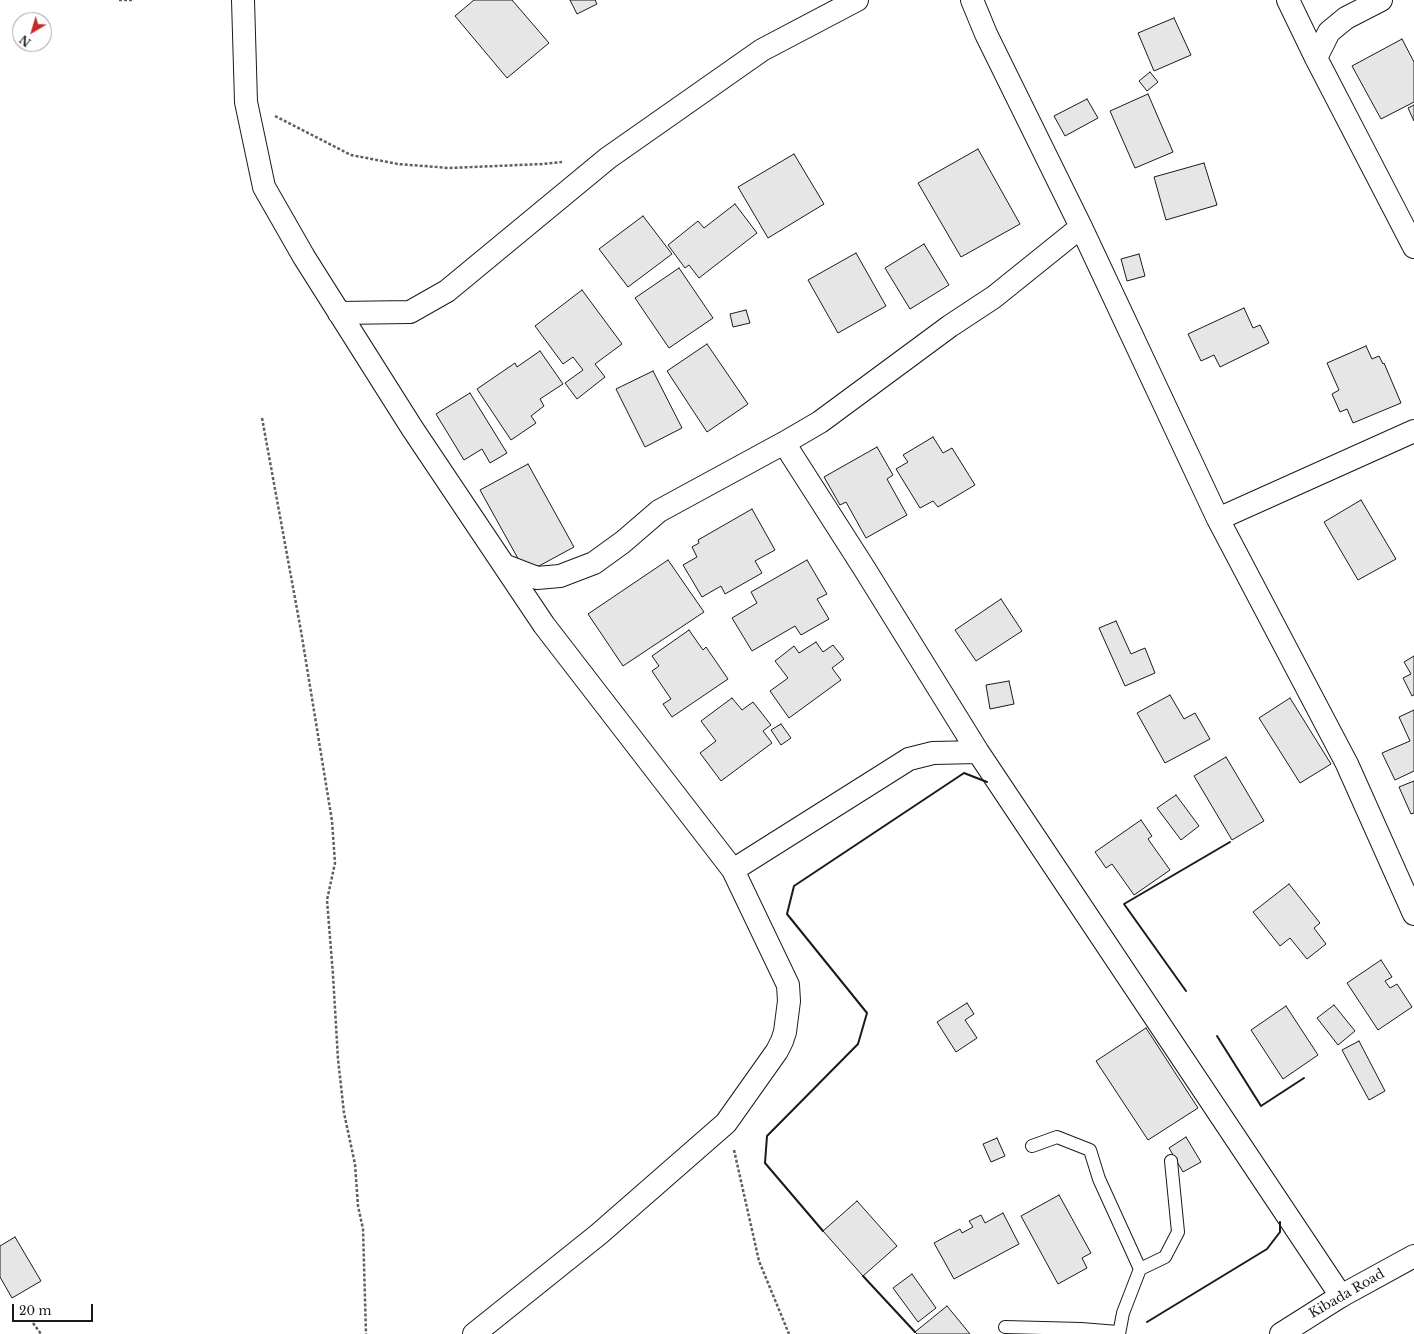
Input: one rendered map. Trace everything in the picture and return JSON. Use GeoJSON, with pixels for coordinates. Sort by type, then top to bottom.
{"type":"FeatureCollection","features":[{"type":"Feature","properties":{"kind":"street"},"geometry":{"type":"LineString","coordinates":[[243,0],[246,102],[264,188],[304,257],[412,428],[544,624],[733,870],[788,985],[789,1001],[785,1032],[782,1041],[777,1051],[726,1123],[599,1234],[474,1334]]}},
{"type":"Feature","properties":{"kind":"street"},"geometry":{"type":"LineString","coordinates":[[339,313],[410,312],[447,291],[608,158],[762,50],[857,0]]}},
{"type":"Feature","properties":{"kind":"street"},"geometry":{"type":"LineString","coordinates":[[972,0],[986,34],[1081,228],[1218,519],[1347,764],[1414,914]]}},
{"type":"Feature","properties":{"kind":"street"},"geometry":{"type":"LineString","coordinates":[[1288,0],[1316,58],[1414,247]]}},
{"type":"Feature","properties":{"kind":"street"},"geometry":{"type":"LineString","coordinates":[[1316,58],[1329,32],[1346,18],[1381,0]]}},
{"type":"Feature","properties":{"kind":"street"},"geometry":{"type":"LineString","coordinates":[[506,566],[537,578],[560,576],[594,563],[623,542],[659,511],[820,422],[950,326],[994,297],[1081,228]]}},
{"type":"Feature","properties":{"kind":"street"},"geometry":{"type":"LineString","coordinates":[[1218,519],[1414,431]]}},
{"type":"Feature","properties":{"kind":"street"},"geometry":{"type":"LineString","coordinates":[[784,443],[864,568],[978,752],[1341,1296]]}},
{"type":"Feature","properties":{"kind":"street"},"geometry":{"type":"LineString","coordinates":[[733,870],[909,759],[933,753],[978,752]]}},
{"type":"Feature","properties":{"kind":"street","name":"Kibada Road"},"geometry":{"type":"LineString","coordinates":[[1281,1334],[1341,1296],[1414,1256]]}},
{"type":"Feature","properties":{"kind":"lane"},"geometry":{"type":"LineString","coordinates":[[1032,1146],[1058,1137],[1090,1150],[1099,1179],[1140,1269]]}},
{"type":"Feature","properties":{"kind":"lane"},"geometry":{"type":"LineString","coordinates":[[1005,1327],[1081,1328],[1118,1333],[1123,1313],[1140,1269],[1165,1258],[1178,1232],[1172,1161]]}},
{"type":"Feature","properties":{"kind":"path"},"geometry":{"type":"LineString","coordinates":[[118,0],[131,0]]}},
{"type":"Feature","properties":{"kind":"path"},"geometry":{"type":"LineString","coordinates":[[246,102],[351,155],[398,164],[449,168],[565,162]]}},
{"type":"Feature","properties":{"kind":"path"},"geometry":{"type":"LineString","coordinates":[[262,418],[301,632],[332,821],[335,863],[327,900],[338,1058],[344,1113],[355,1164],[358,1206],[363,1229],[366,1334]]}},
{"type":"Feature","properties":{"kind":"path"},"geometry":{"type":"LineString","coordinates":[[726,1123],[736,1159],[758,1261],[789,1334]]}},
{"type":"Feature","properties":{"kind":"path"},"geometry":{"type":"LineString","coordinates":[[32,1322],[41,1334]]}},
{"type":"Feature","properties":{"kind":"building"},"geometry":{"type":"Polygon","coordinates":[[[474,0],[512,0],[549,43],[507,78],[455,16],[474,0]]]}},
{"type":"Feature","properties":{"kind":"building"},"geometry":{"type":"Polygon","coordinates":[[[570,0],[595,0],[597,4],[577,14],[570,0]]]}},
{"type":"Feature","properties":{"kind":"building"},"geometry":{"type":"Polygon","coordinates":[[[1174,18],[1191,55],[1154,71],[1138,33],[1174,18]]]}},
{"type":"Feature","properties":{"kind":"building"},"geometry":{"type":"Polygon","coordinates":[[[1402,39],[1414,62],[1414,102],[1381,119],[1352,66],[1402,39]]]}},
{"type":"Feature","properties":{"kind":"building"},"geometry":{"type":"Polygon","coordinates":[[[1150,72],[1158,82],[1147,91],[1139,81],[1150,72]]]}},
{"type":"Feature","properties":{"kind":"building"},"geometry":{"type":"Polygon","coordinates":[[[1148,94],[1173,152],[1135,168],[1110,111],[1148,94]]]}},
{"type":"Feature","properties":{"kind":"building"},"geometry":{"type":"Polygon","coordinates":[[[1087,99],[1098,118],[1065,136],[1054,116],[1087,99]]]}},
{"type":"Feature","properties":{"kind":"building"},"geometry":{"type":"Polygon","coordinates":[[[1414,105],[1414,121],[1408,108],[1414,105]]]}},
{"type":"Feature","properties":{"kind":"building"},"geometry":{"type":"Polygon","coordinates":[[[978,149],[1020,224],[961,257],[918,183],[978,149]]]}},
{"type":"Feature","properties":{"kind":"building"},"geometry":{"type":"Polygon","coordinates":[[[794,154],[824,204],[768,238],[738,187],[794,154]]]}},
{"type":"Feature","properties":{"kind":"building"},"geometry":{"type":"Polygon","coordinates":[[[1204,163],[1217,205],[1166,220],[1154,177],[1204,163]]]}},
{"type":"Feature","properties":{"kind":"building"},"geometry":{"type":"Polygon","coordinates":[[[735,204],[757,233],[699,278],[689,265],[685,268],[668,245],[698,221],[704,228],[735,204]]]}},
{"type":"Feature","properties":{"kind":"building"},"geometry":{"type":"Polygon","coordinates":[[[643,216],[672,254],[628,287],[599,249],[643,216]]]}},
{"type":"Feature","properties":{"kind":"building"},"geometry":{"type":"Polygon","coordinates":[[[924,244],[949,285],[910,309],[885,268],[924,244]]]}},
{"type":"Feature","properties":{"kind":"building"},"geometry":{"type":"Polygon","coordinates":[[[856,253],[886,306],[838,333],[808,280],[856,253]]]}},
{"type":"Feature","properties":{"kind":"building"},"geometry":{"type":"Polygon","coordinates":[[[1139,254],[1145,276],[1127,281],[1121,259],[1139,254]]]}},
{"type":"Feature","properties":{"kind":"building"},"geometry":{"type":"Polygon","coordinates":[[[679,268],[713,318],[669,348],[635,298],[679,268]]]}},
{"type":"Feature","properties":{"kind":"building"},"geometry":{"type":"Polygon","coordinates":[[[582,290],[622,344],[595,364],[605,377],[577,399],[565,383],[583,370],[573,357],[563,364],[535,326],[582,290]]]}},
{"type":"Feature","properties":{"kind":"building"},"geometry":{"type":"Polygon","coordinates":[[[1244,308],[1253,328],[1260,325],[1269,343],[1220,367],[1214,355],[1201,361],[1188,334],[1244,308]]]}},
{"type":"Feature","properties":{"kind":"building"},"geometry":{"type":"Polygon","coordinates":[[[746,310],[750,323],[733,327],[730,314],[746,310]]]}},
{"type":"Feature","properties":{"kind":"building"},"geometry":{"type":"Polygon","coordinates":[[[707,344],[748,404],[707,432],[667,371],[707,344]]]}},
{"type":"Feature","properties":{"kind":"building"},"geometry":{"type":"Polygon","coordinates":[[[1366,346],[1372,359],[1379,356],[1383,364],[1384,363],[1401,403],[1353,423],[1347,409],[1340,412],[1332,394],[1339,390],[1327,363],[1366,346]]]}},
{"type":"Feature","properties":{"kind":"building"},"geometry":{"type":"Polygon","coordinates":[[[540,351],[563,384],[540,399],[544,406],[531,416],[536,423],[511,440],[477,389],[515,363],[517,367],[540,351]]]}},
{"type":"Feature","properties":{"kind":"building"},"geometry":{"type":"Polygon","coordinates":[[[653,371],[682,428],[645,447],[616,389],[653,371]]]}},
{"type":"Feature","properties":{"kind":"building"},"geometry":{"type":"Polygon","coordinates":[[[470,393],[507,453],[490,463],[482,449],[464,460],[436,414],[470,393]]]}},
{"type":"Feature","properties":{"kind":"building"},"geometry":{"type":"Polygon","coordinates":[[[933,437],[943,453],[952,448],[975,485],[938,507],[933,501],[920,508],[896,469],[908,462],[903,455],[933,437]]]}},
{"type":"Feature","properties":{"kind":"building"},"geometry":{"type":"Polygon","coordinates":[[[877,447],[893,475],[887,479],[907,515],[866,538],[846,502],[840,505],[824,477],[877,447]]]}},
{"type":"Feature","properties":{"kind":"building"},"geometry":{"type":"Polygon","coordinates":[[[528,464],[574,547],[526,573],[480,490],[528,464]]]}},
{"type":"Feature","properties":{"kind":"building"},"geometry":{"type":"Polygon","coordinates":[[[1361,500],[1396,559],[1358,580],[1324,522],[1361,500]]]}},
{"type":"Feature","properties":{"kind":"building"},"geometry":{"type":"Polygon","coordinates":[[[752,509],[775,550],[755,561],[762,573],[725,594],[721,586],[702,597],[683,565],[697,557],[692,547],[699,543],[698,540],[752,509]]]}},
{"type":"Feature","properties":{"kind":"building"},"geometry":{"type":"Polygon","coordinates":[[[668,560],[704,612],[623,666],[588,614],[668,560]]]}},
{"type":"Feature","properties":{"kind":"building"},"geometry":{"type":"Polygon","coordinates":[[[807,560],[827,594],[817,599],[829,619],[801,635],[795,626],[752,651],[732,618],[757,603],[751,592],[807,560]]]}},
{"type":"Feature","properties":{"kind":"building"},"geometry":{"type":"Polygon","coordinates":[[[1001,599],[1022,631],[976,661],[955,630],[1001,599]]]}},
{"type":"Feature","properties":{"kind":"building"},"geometry":{"type":"Polygon","coordinates":[[[1116,621],[1131,654],[1145,648],[1155,673],[1125,686],[1099,628],[1116,621]]]}},
{"type":"Feature","properties":{"kind":"building"},"geometry":{"type":"Polygon","coordinates":[[[689,630],[703,650],[706,647],[728,679],[672,717],[663,704],[671,699],[652,671],[659,666],[652,656],[689,630]]]}},
{"type":"Feature","properties":{"kind":"building"},"geometry":{"type":"Polygon","coordinates":[[[816,642],[823,652],[833,645],[844,659],[832,668],[841,680],[789,718],[770,691],[788,678],[775,661],[794,646],[799,653],[816,642]]]}},
{"type":"Feature","properties":{"kind":"building"},"geometry":{"type":"Polygon","coordinates":[[[1414,656],[1414,695],[1412,696],[1403,678],[1411,674],[1404,662],[1414,656]]]}},
{"type":"Feature","properties":{"kind":"building"},"geometry":{"type":"Polygon","coordinates":[[[1009,681],[1014,704],[990,709],[986,685],[1009,681]]]}},
{"type":"Feature","properties":{"kind":"building"},"geometry":{"type":"Polygon","coordinates":[[[1170,695],[1184,719],[1195,713],[1210,739],[1165,763],[1137,713],[1170,695]]]}},
{"type":"Feature","properties":{"kind":"building"},"geometry":{"type":"Polygon","coordinates":[[[732,698],[742,710],[753,702],[771,725],[763,731],[772,743],[721,781],[700,753],[716,741],[701,721],[732,698]]]}},
{"type":"Feature","properties":{"kind":"building"},"geometry":{"type":"Polygon","coordinates":[[[1290,698],[1331,764],[1300,783],[1259,718],[1290,698]]]}},
{"type":"Feature","properties":{"kind":"building"},"geometry":{"type":"Polygon","coordinates":[[[1414,710],[1414,771],[1395,780],[1382,753],[1410,741],[1399,717],[1414,710]]]}},
{"type":"Feature","properties":{"kind":"building"},"geometry":{"type":"Polygon","coordinates":[[[781,724],[791,738],[781,745],[771,730],[781,724]]]}},
{"type":"Feature","properties":{"kind":"building"},"geometry":{"type":"Polygon","coordinates":[[[1226,757],[1264,821],[1232,840],[1194,776],[1226,757]]]}},
{"type":"Feature","properties":{"kind":"building"},"geometry":{"type":"Polygon","coordinates":[[[1414,781],[1414,813],[1411,814],[1399,787],[1414,781]]]}},
{"type":"Feature","properties":{"kind":"building"},"geometry":{"type":"Polygon","coordinates":[[[1176,795],[1199,826],[1181,840],[1157,808],[1176,795]]]}},
{"type":"Feature","properties":{"kind":"building"},"geometry":{"type":"Polygon","coordinates":[[[1141,820],[1152,836],[1148,839],[1170,870],[1134,895],[1112,864],[1106,868],[1095,852],[1141,820]]]}},
{"type":"Feature","properties":{"kind":"building"},"geometry":{"type":"Polygon","coordinates":[[[1289,884],[1320,923],[1314,928],[1326,944],[1307,959],[1290,938],[1280,946],[1253,912],[1289,884]]]}},
{"type":"Feature","properties":{"kind":"building"},"geometry":{"type":"Polygon","coordinates":[[[1381,960],[1392,977],[1385,981],[1390,988],[1397,984],[1412,1007],[1378,1030],[1347,983],[1381,960]]]}},
{"type":"Feature","properties":{"kind":"building"},"geometry":{"type":"Polygon","coordinates":[[[967,1003],[974,1014],[965,1020],[977,1038],[956,1052],[937,1022],[967,1003]]]}},
{"type":"Feature","properties":{"kind":"building"},"geometry":{"type":"Polygon","coordinates":[[[1334,1005],[1355,1031],[1338,1045],[1317,1018],[1334,1005]]]}},
{"type":"Feature","properties":{"kind":"building"},"geometry":{"type":"Polygon","coordinates":[[[1286,1006],[1318,1055],[1283,1079],[1251,1030],[1286,1006]]]}},
{"type":"Feature","properties":{"kind":"building"},"geometry":{"type":"Polygon","coordinates":[[[1146,1028],[1198,1108],[1148,1140],[1096,1061],[1146,1028]]]}},
{"type":"Feature","properties":{"kind":"building"},"geometry":{"type":"Polygon","coordinates":[[[1359,1041],[1385,1091],[1369,1100],[1342,1050],[1359,1041]]]}},
{"type":"Feature","properties":{"kind":"building"},"geometry":{"type":"Polygon","coordinates":[[[1186,1137],[1201,1162],[1183,1172],[1169,1148],[1186,1137]]]}},
{"type":"Feature","properties":{"kind":"building"},"geometry":{"type":"Polygon","coordinates":[[[997,1138],[1005,1156],[991,1162],[983,1144],[997,1138]]]}},
{"type":"Feature","properties":{"kind":"building"},"geometry":{"type":"Polygon","coordinates":[[[1059,1195],[1091,1253],[1082,1258],[1087,1268],[1058,1284],[1021,1216],[1059,1195]]]}},
{"type":"Feature","properties":{"kind":"building"},"geometry":{"type":"Polygon","coordinates":[[[857,1201],[897,1246],[863,1276],[823,1231],[857,1201]]]}},
{"type":"Feature","properties":{"kind":"building"},"geometry":{"type":"Polygon","coordinates":[[[1003,1213],[1019,1244],[954,1279],[934,1243],[960,1229],[962,1233],[973,1227],[969,1221],[981,1215],[985,1223],[1003,1213]]]}},
{"type":"Feature","properties":{"kind":"building"},"geometry":{"type":"Polygon","coordinates":[[[15,1237],[41,1281],[12,1298],[0,1277],[0,1246],[15,1237]]]}},
{"type":"Feature","properties":{"kind":"building"},"geometry":{"type":"Polygon","coordinates":[[[912,1274],[936,1308],[918,1322],[893,1288],[912,1274]]]}},
{"type":"Feature","properties":{"kind":"building"},"geometry":{"type":"Polygon","coordinates":[[[947,1306],[970,1334],[917,1334],[915,1332],[947,1306]]]}},
{"type":"Feature","properties":{"kind":"wall"},"geometry":{"type":"LineString","coordinates":[[823,1231],[765,1163],[767,1136],[858,1044],[867,1013],[787,914],[794,886],[964,773],[987,782]]}},
{"type":"Feature","properties":{"kind":"wall"},"geometry":{"type":"LineString","coordinates":[[1186,991],[1124,904],[1230,842]]}},
{"type":"Feature","properties":{"kind":"wall"},"geometry":{"type":"LineString","coordinates":[[1217,1036],[1261,1106],[1304,1078]]}},
{"type":"Feature","properties":{"kind":"wall"},"geometry":{"type":"LineString","coordinates":[[1147,1322],[1267,1249],[1280,1232],[1280,1222]]}},
{"type":"Feature","properties":{"kind":"wall"},"geometry":{"type":"LineString","coordinates":[[863,1276],[915,1332]]}}]}
